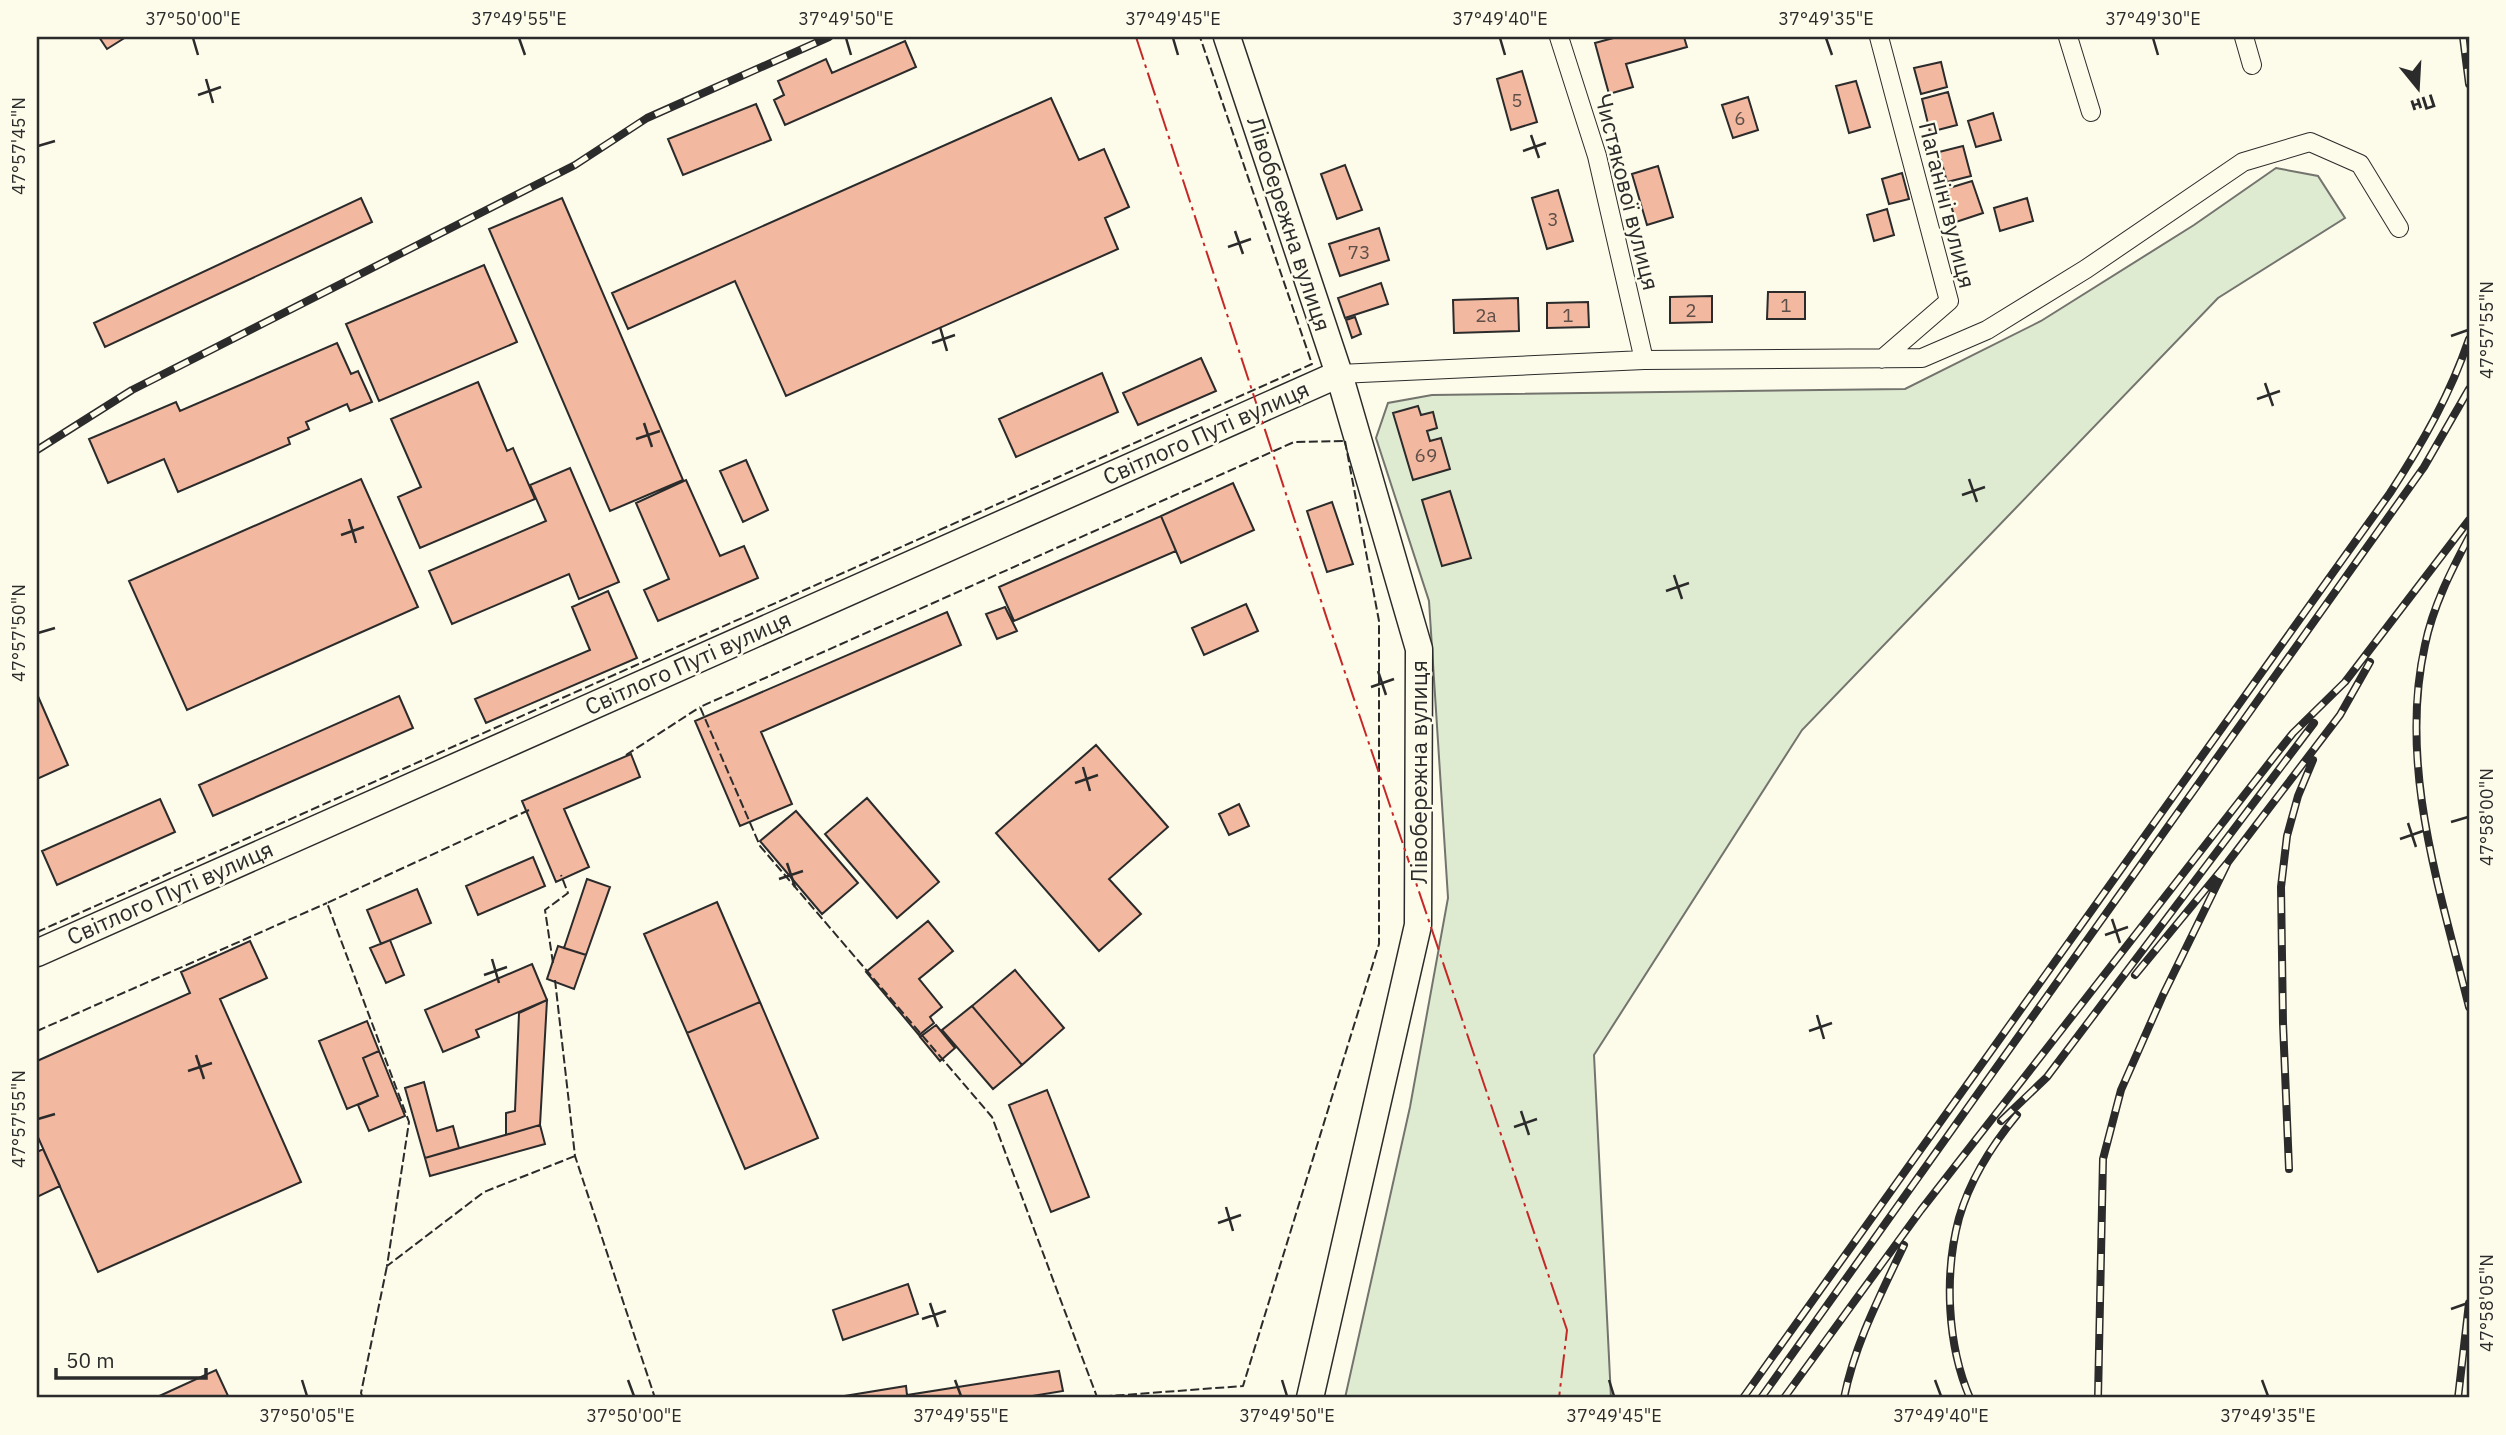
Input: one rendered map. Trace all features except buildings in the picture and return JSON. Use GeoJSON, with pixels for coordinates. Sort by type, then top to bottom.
{"type":"FeatureCollection","features":[{"type":"Feature","properties":{"kind":"main road","name":"Лівобережна вулиця"},"geometry":{"type":"LineString","coordinates":[[1227,37],[1339,374],[1419,649],[1418,925],[1310,1398]]}},
{"type":"Feature","properties":{"kind":"main road","name":"Світлого Путі вулиця"},"geometry":{"type":"LineString","coordinates":[[37,953],[1339,374]]}},
{"type":"Feature","properties":{"kind":"street","name":"Чистякової вулиця"},"geometry":{"type":"LineString","coordinates":[[1559,37],[1597,156],[1644,360]]}},
{"type":"Feature","properties":{"kind":"street","name":"Паганіні вулиця"},"geometry":{"type":"LineString","coordinates":[[1879,37],[1949,301],[1882,359]]}},
{"type":"Feature","properties":{"kind":"street"},"geometry":{"type":"LineString","coordinates":[[2068,37],[2091,112]]}},
{"type":"Feature","properties":{"kind":"street"},"geometry":{"type":"LineString","coordinates":[[2244,37],[2252,65]]}},
{"type":"Feature","properties":{"kind":"street"},"geometry":{"type":"LineString","coordinates":[[1339,374],[1644,360],[1922,358],[1987,330],[2086,269],[2243,162],[2310,142],[2360,164],[2399,228]]}},
{"type":"Feature","properties":{"kind":"green space"},"geometry":{"type":"Polygon","coordinates":[[[2276,168],[2318,176],[2345,218],[2218,298],[1802,730],[1594,1055],[1611,1398],[1345,1398],[1410,1107],[1448,898],[1429,601],[1376,438],[1388,403],[1432,395],[1905,389],[2041,321],[2194,225],[2276,168]]]}},
{"type":"Feature","properties":{"kind":"railway"},"geometry":{"type":"LineString","coordinates":[[37,450],[132,390],[575,165],[647,118],[829,37]]}},
{"type":"Feature","properties":{"kind":"railway"},"geometry":{"type":"LineString","coordinates":[[2463,37],[2469,84]]}},
{"type":"Feature","properties":{"kind":"railway"},"geometry":{"type":"LineString","coordinates":[[1743,1398],[2390,493],[2434,419],[2469,339]]}},
{"type":"Feature","properties":{"kind":"railway"},"geometry":{"type":"LineString","coordinates":[[1761,1398],[2424,467],[2469,389]]}},
{"type":"Feature","properties":{"kind":"railway"},"geometry":{"type":"LineString","coordinates":[[1784,1398],[1921,1210],[2277,753],[2293,733],[2345,682],[2469,520]]}},
{"type":"Feature","properties":{"kind":"railway"},"geometry":{"type":"LineString","coordinates":[[2469,537],[2443,589],[2428,631],[2418,690],[2416,736],[2426,828],[2469,1007]]}},
{"type":"Feature","properties":{"kind":"railway"},"geometry":{"type":"LineString","coordinates":[[2135,975],[2228,862],[2340,715],[2370,662]]}},
{"type":"Feature","properties":{"kind":"railway"},"geometry":{"type":"LineString","coordinates":[[2001,1121],[2047,1077],[2314,723]]}},
{"type":"Feature","properties":{"kind":"railway"},"geometry":{"type":"LineString","coordinates":[[2289,1169],[2281,887],[2287,836],[2298,796],[2313,760]]}},
{"type":"Feature","properties":{"kind":"railway"},"geometry":{"type":"LineString","coordinates":[[2098,1398],[2103,1159],[2121,1090],[2163,995],[2228,862]]}},
{"type":"Feature","properties":{"kind":"railway"},"geometry":{"type":"LineString","coordinates":[[1970,1398],[1962,1377],[1952,1333],[1950,1286],[1954,1240],[1959,1218],[1976,1177],[1999,1138],[2017,1115]]}},
{"type":"Feature","properties":{"kind":"railway"},"geometry":{"type":"LineString","coordinates":[[1844,1398],[1861,1339],[1904,1245]]}},
{"type":"Feature","properties":{"kind":"railway"},"geometry":{"type":"LineString","coordinates":[[2458,1398],[2469,1303]]}},
{"type":"Feature","properties":{"kind":"fence"},"geometry":{"type":"LineString","coordinates":[[37,932],[1312,364],[1200,37]]}},
{"type":"Feature","properties":{"kind":"fence"},"geometry":{"type":"LineString","coordinates":[[1345,441],[1379,621],[1379,944],[1243,1386],[1097,1397],[992,1117],[760,846],[700,707],[1294,442],[1345,441]]}},
{"type":"Feature","properties":{"kind":"fence"},"geometry":{"type":"LineString","coordinates":[[626,755],[700,707]]}},
{"type":"Feature","properties":{"kind":"fence"},"geometry":{"type":"LineString","coordinates":[[529,810],[327,903],[409,1122],[387,1266],[484,1192],[575,1156]]}},
{"type":"Feature","properties":{"kind":"fence"},"geometry":{"type":"LineString","coordinates":[[553,963],[545,910],[568,893],[561,875]]}},
{"type":"Feature","properties":{"kind":"fence"},"geometry":{"type":"LineString","coordinates":[[37,1031],[327,903]]}},
{"type":"Feature","properties":{"kind":"fence"},"geometry":{"type":"LineString","coordinates":[[555,980],[575,1156],[655,1398]]}},
{"type":"Feature","properties":{"kind":"fence"},"geometry":{"type":"LineString","coordinates":[[363,1398],[361,1393],[387,1266]]}},
{"type":"Feature","properties":{"kind":"power"},"geometry":{"type":"LineString","coordinates":[[1136,37],[1330,628],[1567,1330],[1559,1398]]}}]}
